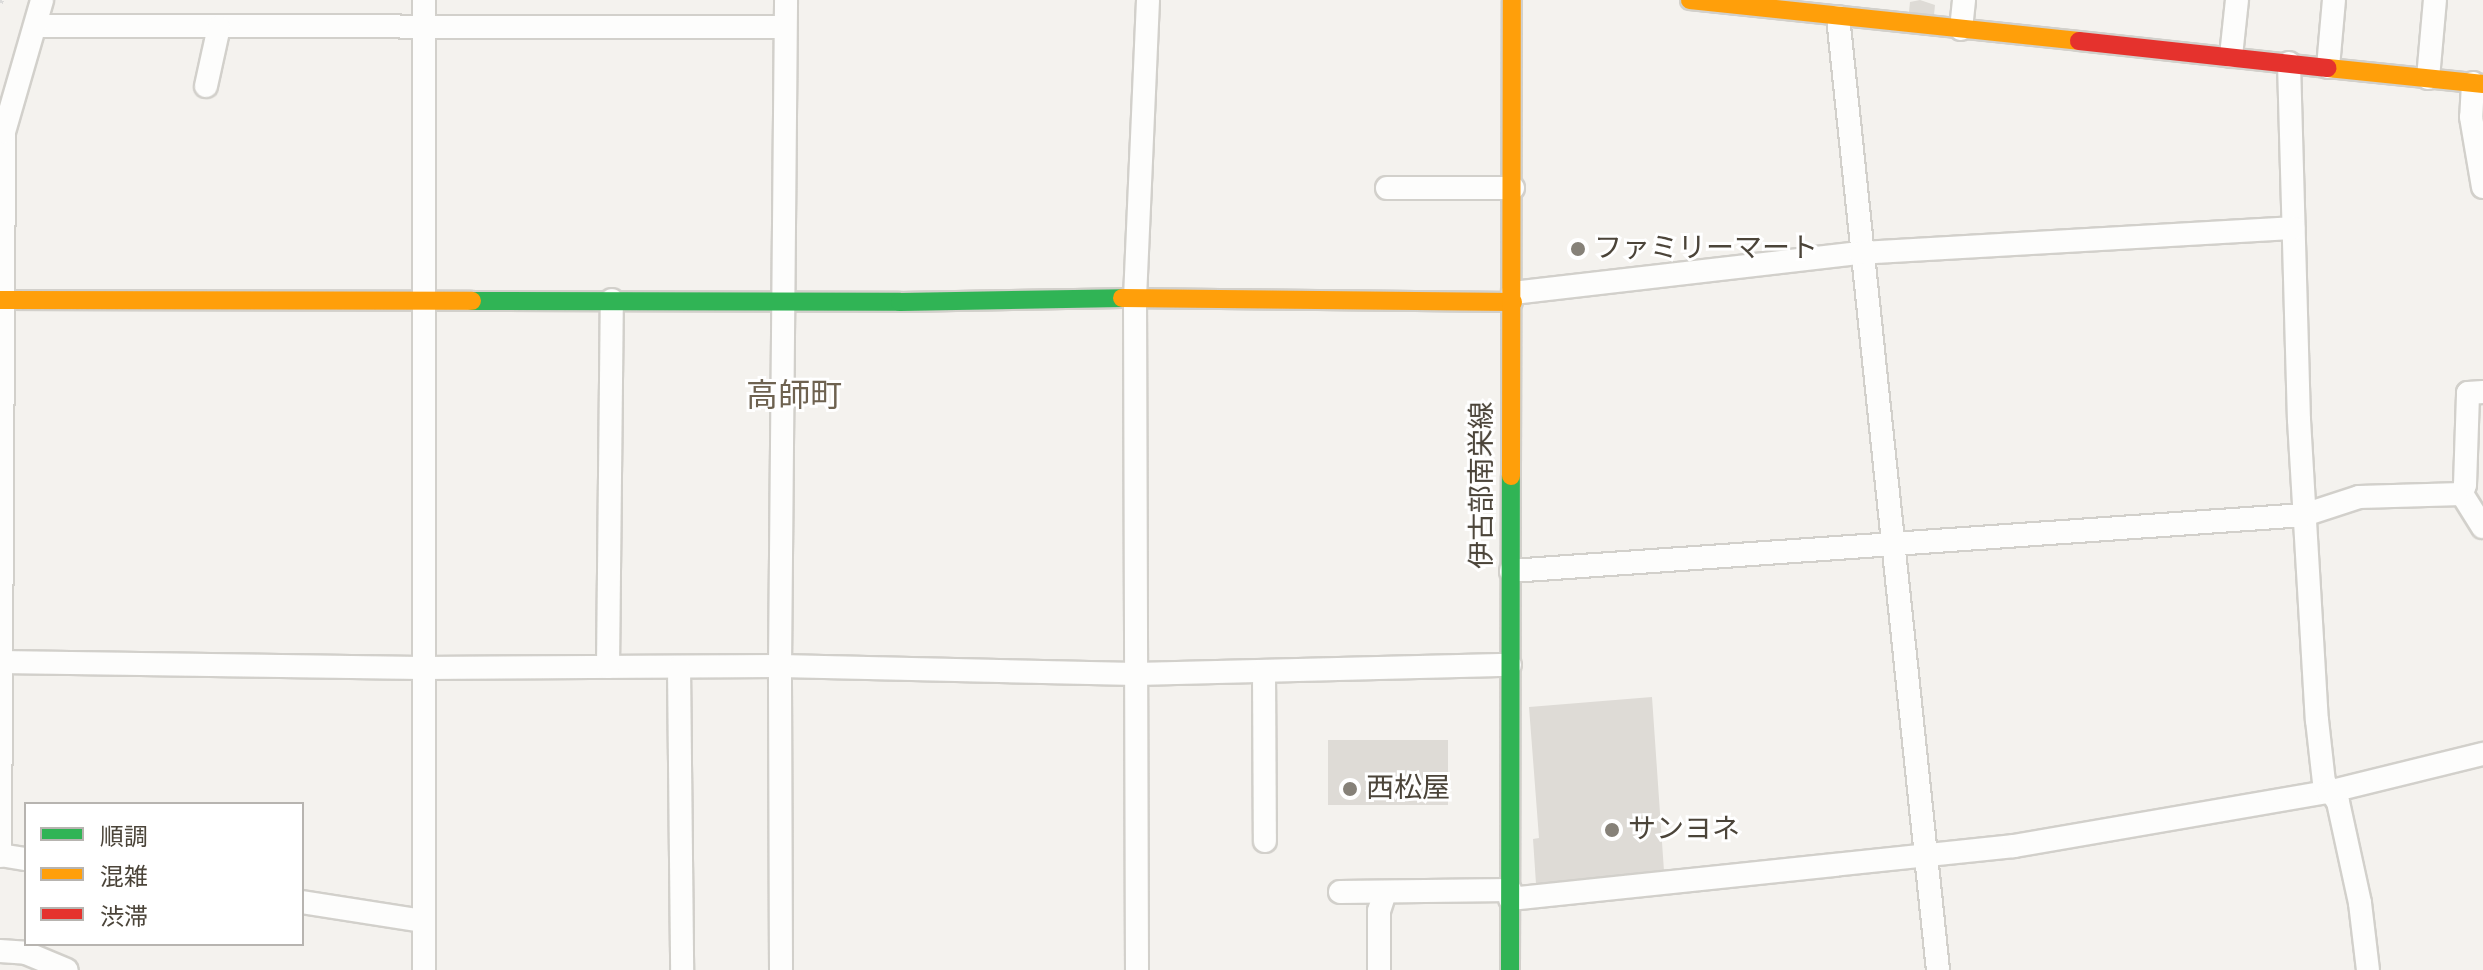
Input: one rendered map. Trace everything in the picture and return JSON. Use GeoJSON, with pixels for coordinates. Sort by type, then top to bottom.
{"type":"FeatureCollection","features":[{"type":"Feature","properties":{"kind":"street"},"geometry":{"type":"LineString","coordinates":[[24,859],[0,855],[4,132],[42,0]]}},
{"type":"Feature","properties":{"kind":"street"},"geometry":{"type":"LineString","coordinates":[[424,0],[421,668],[424,970]]}},
{"type":"Feature","properties":{"kind":"street"},"geometry":{"type":"LineString","coordinates":[[781,970],[780,666],[786,0]]}},
{"type":"Feature","properties":{"kind":"street"},"geometry":{"type":"LineString","coordinates":[[1137,970],[1135,298],[1148,0]]}},
{"type":"Feature","properties":{"kind":"street","name":"伊古部南栄線"},"geometry":{"type":"LineString","coordinates":[[1510,970],[1512,0]]}},
{"type":"Feature","properties":{"kind":"street"},"geometry":{"type":"LineString","coordinates":[[1690,0],[2478,84],[2471,117],[2483,187]]}},
{"type":"Feature","properties":{"kind":"street"},"geometry":{"type":"LineString","coordinates":[[1961,29],[1964,0]]}},
{"type":"Feature","properties":{"kind":"street"},"geometry":{"type":"LineString","coordinates":[[2231,56],[2237,0]]}},
{"type":"Feature","properties":{"kind":"street"},"geometry":{"type":"LineString","coordinates":[[2328,67],[2334,0]]}},
{"type":"Feature","properties":{"kind":"street"},"geometry":{"type":"LineString","coordinates":[[2428,78],[2435,0]]}},
{"type":"Feature","properties":{"kind":"street"},"geometry":{"type":"LineString","coordinates":[[1838,17],[1860,253],[1938,970]]}},
{"type":"Feature","properties":{"kind":"street"},"geometry":{"type":"LineString","coordinates":[[36,26],[785,27]]}},
{"type":"Feature","properties":{"kind":"street"},"geometry":{"type":"LineString","coordinates":[[206,86],[219,27]]}},
{"type":"Feature","properties":{"kind":"street"},"geometry":{"type":"LineString","coordinates":[[2289,63],[2304,515],[2317,720],[2328,792],[2338,802],[2354,874],[2368,970]]}},
{"type":"Feature","properties":{"kind":"street"},"geometry":{"type":"LineString","coordinates":[[1387,188],[1513,188]]}},
{"type":"Feature","properties":{"kind":"street"},"geometry":{"type":"LineString","coordinates":[[2,300],[783,302],[1513,297],[1860,253],[2293,228]]}},
{"type":"Feature","properties":{"kind":"street"},"geometry":{"type":"LineString","coordinates":[[608,667],[612,300]]}},
{"type":"Feature","properties":{"kind":"street"},"geometry":{"type":"LineString","coordinates":[[2462,494],[2465,485],[2468,393],[2483,392]]}},
{"type":"Feature","properties":{"kind":"street"},"geometry":{"type":"LineString","coordinates":[[1511,571],[2304,515],[2359,497],[2462,494]]}},
{"type":"Feature","properties":{"kind":"street"},"geometry":{"type":"LineString","coordinates":[[2462,494],[2483,527]]}},
{"type":"Feature","properties":{"kind":"street"},"geometry":{"type":"LineString","coordinates":[[1,662],[421,668],[780,666],[1136,674],[1510,665]]}},
{"type":"Feature","properties":{"kind":"street"},"geometry":{"type":"LineString","coordinates":[[679,667],[682,970]]}},
{"type":"Feature","properties":{"kind":"street"},"geometry":{"type":"LineString","coordinates":[[1264,671],[1265,841]]}},
{"type":"Feature","properties":{"kind":"street"},"geometry":{"type":"LineString","coordinates":[[1340,892],[1510,894],[2014,846],[2328,792],[2483,754]]}},
{"type":"Feature","properties":{"kind":"street"},"geometry":{"type":"LineString","coordinates":[[1379,970],[1379,911],[1385,892]]}},
{"type":"Feature","properties":{"kind":"street"},"geometry":{"type":"LineString","coordinates":[[304,902],[423,921]]}},
{"type":"Feature","properties":{"kind":"street"},"geometry":{"type":"LineString","coordinates":[[0,951],[26,953],[67,970]]}},
{"type":"Feature","properties":{"kind":"building"},"geometry":{"type":"Polygon","coordinates":[[[1920,0],[1935,5],[1934,15],[1909,12],[1910,2],[1920,0]]]}},
{"type":"Feature","properties":{"kind":"building"},"geometry":{"type":"Polygon","coordinates":[[[1652,697],[1664,871],[1625,875],[1624,879],[1536,884],[1533,839],[1539,838],[1529,707],[1652,697]]]}},
{"type":"Feature","properties":{"kind":"building"},"geometry":{"type":"Polygon","coordinates":[[[1328,740],[1448,740],[1448,805],[1328,805],[1328,740]]]}},
{"type":"Feature","properties":{"kind":"traffic: fast"},"geometry":{"type":"LineString","coordinates":[[472,301],[900,302],[1122,298]]}},
{"type":"Feature","properties":{"kind":"traffic: fast"},"geometry":{"type":"LineString","coordinates":[[1510,970],[1511,476]]}},
{"type":"Feature","properties":{"kind":"traffic: slow"},"geometry":{"type":"LineString","coordinates":[[1511,476],[1512,0]]}},
{"type":"Feature","properties":{"kind":"traffic: slow"},"geometry":{"type":"LineString","coordinates":[[1690,0],[2079,41]]}},
{"type":"Feature","properties":{"kind":"traffic: slow"},"geometry":{"type":"LineString","coordinates":[[2328,68],[2483,84]]}},
{"type":"Feature","properties":{"kind":"traffic: slow"},"geometry":{"type":"LineString","coordinates":[[1122,298],[1513,302]]}},
{"type":"Feature","properties":{"kind":"traffic: slow"},"geometry":{"type":"LineString","coordinates":[[0,300],[472,301]]}},
{"type":"Feature","properties":{"kind":"traffic: jam"},"geometry":{"type":"LineString","coordinates":[[2079,41],[2328,68]]}},
{"type":"Feature","properties":{"kind":"place","name":"ファミリーマート"},"geometry":{"type":"Point","coordinates":[1578,249]}},
{"type":"Feature","properties":{"kind":"place","name":"西松屋"},"geometry":{"type":"Point","coordinates":[1350,789]}},
{"type":"Feature","properties":{"kind":"place","name":"サンヨネ"},"geometry":{"type":"Point","coordinates":[1612,830]}},
{"type":"Feature","properties":{"kind":"district","name":"高師町"},"geometry":{"type":"Point","coordinates":[794,397]}}]}
